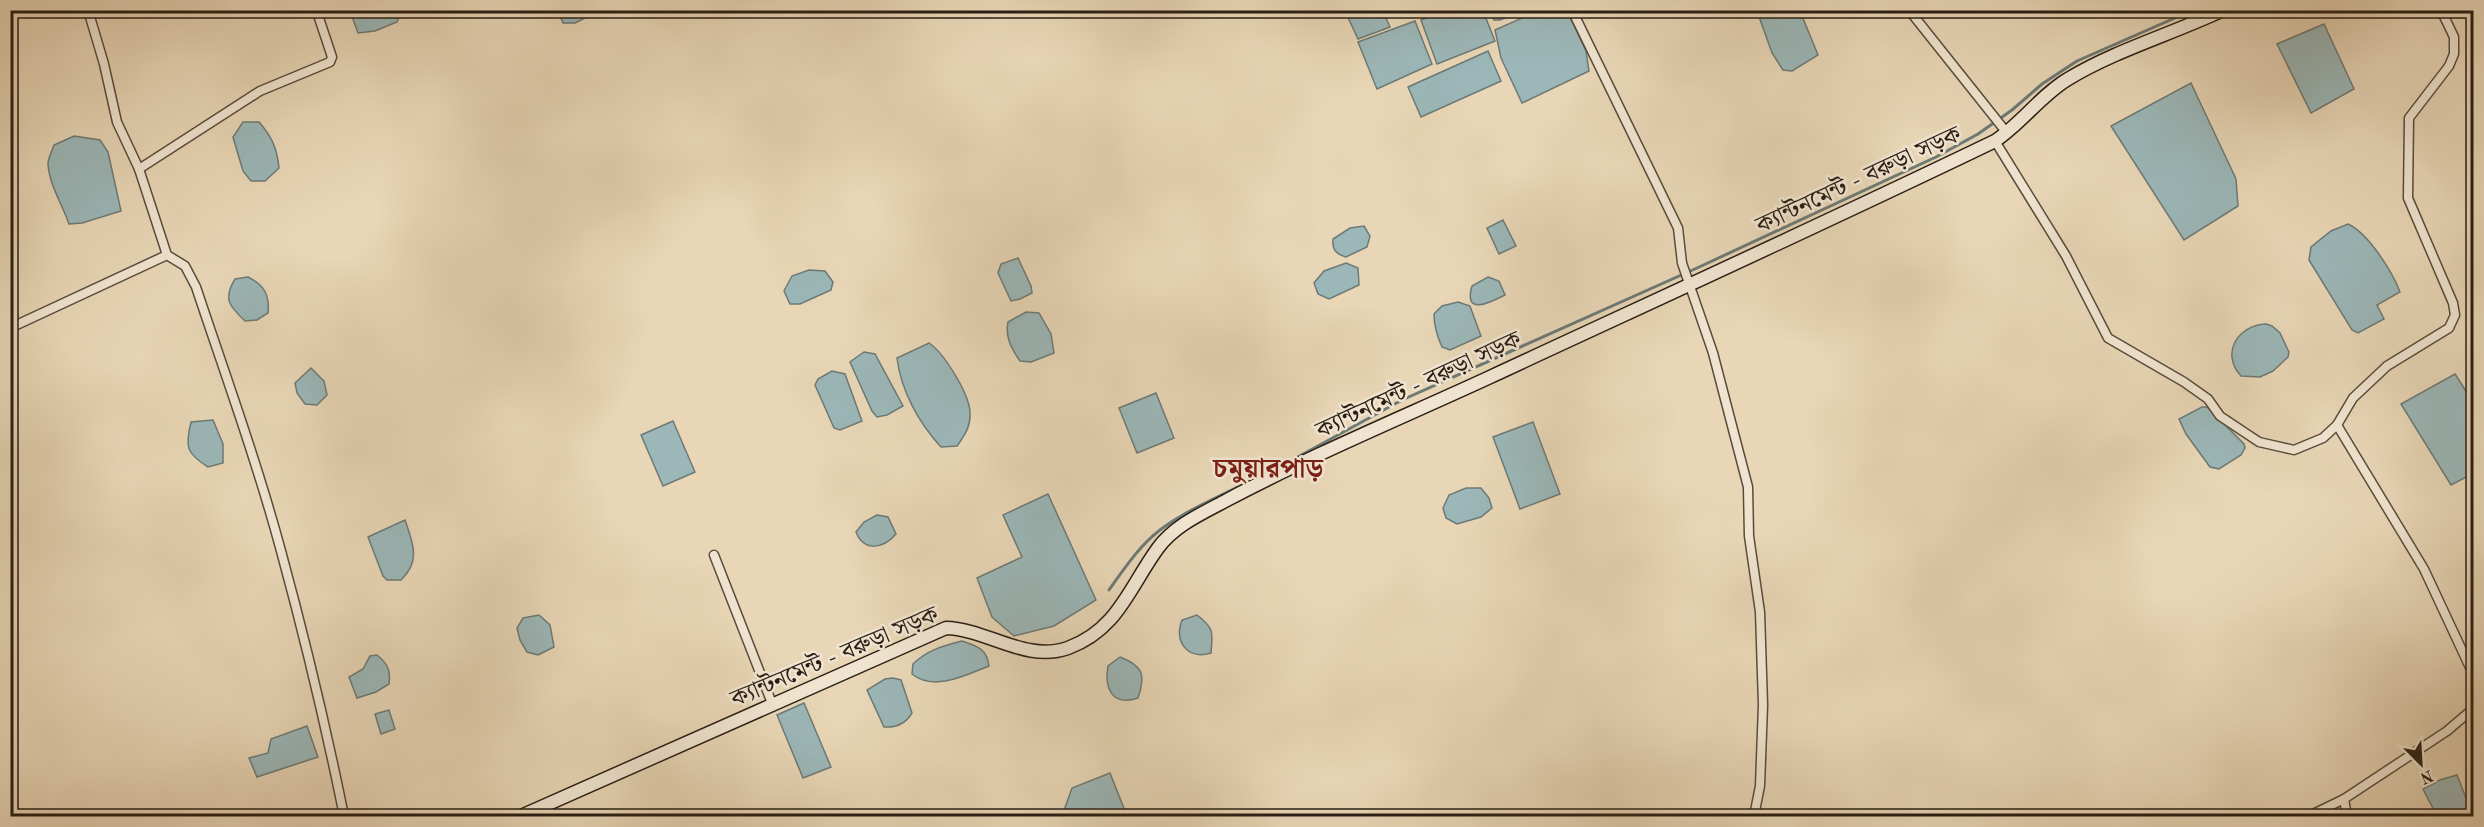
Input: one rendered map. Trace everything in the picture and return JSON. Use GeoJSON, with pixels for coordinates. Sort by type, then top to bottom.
{"type":"FeatureCollection","features":[{"type":"Feature","properties":{"kind":"main road","name":"ক্যান্টনমেন্ট - বরুড়া সড়ক"},"geometry":{"type":"LineString","coordinates":[[521,816],[946,628],[961,629],[1033,652],[1067,648],[1103,628],[1132,593],[1159,546],[1177,528],[1341,444],[1995,141],[2066,80],[2105,59],[2181,30],[2223,10]]}},
{"type":"Feature","properties":{"kind":"street"},"geometry":{"type":"LineString","coordinates":[[88,10],[104,64],[117,122],[139,169],[167,255],[185,266],[196,287],[277,537],[309,656],[344,816]]}},
{"type":"Feature","properties":{"kind":"street"},"geometry":{"type":"LineString","coordinates":[[139,169],[260,91],[330,62],[332,57],[319,18],[319,10]]}},
{"type":"Feature","properties":{"kind":"street"},"geometry":{"type":"LineString","coordinates":[[1572,10],[1678,228],[1682,263],[1713,353],[1748,487],[1749,536],[1760,612],[1763,705],[1760,786],[1754,816]]}},
{"type":"Feature","properties":{"kind":"street"},"geometry":{"type":"LineString","coordinates":[[1909,10],[2007,133]]}},
{"type":"Feature","properties":{"kind":"street"},"geometry":{"type":"LineString","coordinates":[[1995,141],[2066,256],[2108,338],[2184,382],[2208,399],[2220,416],[2259,442],[2294,450],[2323,438],[2337,425],[2352,398],[2387,366],[2449,328],[2454,315],[2453,303],[2408,198],[2409,118],[2449,66],[2454,54],[2454,37],[2441,10]]}},
{"type":"Feature","properties":{"kind":"street"},"geometry":{"type":"LineString","coordinates":[[10,328],[167,255]]}},
{"type":"Feature","properties":{"kind":"street"},"geometry":{"type":"LineString","coordinates":[[2337,425],[2424,569],[2474,676]]}},
{"type":"Feature","properties":{"kind":"street"},"geometry":{"type":"LineString","coordinates":[[714,555],[773,706]]}},
{"type":"Feature","properties":{"kind":"street"},"geometry":{"type":"LineString","coordinates":[[2309,816],[2344,799],[2447,731],[2474,708]]}},
{"type":"Feature","properties":{"kind":"street"},"geometry":{"type":"LineString","coordinates":[[2344,799],[2347,816]]}},
{"type":"Feature","properties":{"kind":"water"},"geometry":{"type":"Polygon","coordinates":[[[401,10],[397,22],[375,31],[358,33],[350,11],[401,10]]]}},
{"type":"Feature","properties":{"kind":"water"},"geometry":{"type":"Polygon","coordinates":[[[558,10],[592,11],[591,15],[575,23],[563,23],[558,10]]]}},
{"type":"Feature","properties":{"kind":"water"},"geometry":{"type":"Polygon","coordinates":[[[1540,10],[1567,11],[1586,51],[1589,71],[1522,103],[1501,58],[1495,30],[1540,10]]]}},
{"type":"Feature","properties":{"kind":"water"},"geometry":{"type":"Polygon","coordinates":[[[1345,11],[1383,11],[1390,27],[1358,39],[1345,11]]]}},
{"type":"Feature","properties":{"kind":"water"},"geometry":{"type":"Polygon","coordinates":[[[1445,11],[1483,11],[1495,41],[1437,64],[1421,20],[1445,11]]]}},
{"type":"Feature","properties":{"kind":"water"},"geometry":{"type":"Polygon","coordinates":[[[1488,11],[1522,11],[1500,20],[1494,20],[1488,11]]]}},
{"type":"Feature","properties":{"kind":"water"},"geometry":{"type":"Polygon","coordinates":[[[1757,11],[1800,11],[1818,55],[1792,71],[1783,70],[1772,53],[1757,11]]]}},
{"type":"Feature","properties":{"kind":"water"},"geometry":{"type":"Polygon","coordinates":[[[1415,21],[1432,64],[1377,89],[1358,42],[1415,21]]]}},
{"type":"Feature","properties":{"kind":"water"},"geometry":{"type":"Polygon","coordinates":[[[2324,24],[2354,89],[2311,113],[2277,44],[2324,24]]]}},
{"type":"Feature","properties":{"kind":"water"},"geometry":{"type":"Polygon","coordinates":[[[1488,51],[1501,81],[1421,117],[1408,87],[1488,51]]]}},
{"type":"Feature","properties":{"kind":"water"},"geometry":{"type":"Polygon","coordinates":[[[2191,83],[2236,179],[2238,206],[2184,240],[2111,126],[2191,83]]]}},
{"type":"Feature","properties":{"kind":"water"},"geometry":{"type":"Polygon","coordinates":[[[243,122],[259,122],[271,138],[277,154],[279,168],[265,181],[251,181],[243,171],[233,137],[243,122]]]}},
{"type":"Feature","properties":{"kind":"water"},"geometry":{"type":"Polygon","coordinates":[[[74,136],[100,140],[108,152],[121,211],[82,223],[69,224],[53,186],[48,164],[54,145],[74,136]]]}},
{"type":"Feature","properties":{"kind":"water"},"geometry":{"type":"Polygon","coordinates":[[[1503,220],[1516,246],[1499,254],[1487,228],[1503,220]]]}},
{"type":"Feature","properties":{"kind":"water"},"geometry":{"type":"Polygon","coordinates":[[[2348,224],[2371,244],[2400,292],[2377,305],[2384,319],[2358,333],[2352,330],[2309,260],[2311,247],[2331,231],[2348,224]]]}},
{"type":"Feature","properties":{"kind":"water"},"geometry":{"type":"Polygon","coordinates":[[[1364,226],[1370,236],[1367,247],[1346,257],[1335,251],[1333,239],[1350,228],[1364,226]]]}},
{"type":"Feature","properties":{"kind":"water"},"geometry":{"type":"Polygon","coordinates":[[[1018,258],[1032,293],[1011,301],[998,273],[1001,264],[1018,258]]]}},
{"type":"Feature","properties":{"kind":"water"},"geometry":{"type":"Polygon","coordinates":[[[1346,263],[1358,268],[1359,285],[1329,299],[1318,294],[1314,283],[1324,271],[1346,263]]]}},
{"type":"Feature","properties":{"kind":"water"},"geometry":{"type":"Polygon","coordinates":[[[809,270],[825,271],[833,282],[831,290],[800,304],[790,304],[784,291],[792,276],[809,270]]]}},
{"type":"Feature","properties":{"kind":"water"},"geometry":{"type":"Polygon","coordinates":[[[248,277],[265,291],[268,313],[257,320],[245,321],[232,306],[229,292],[235,279],[248,277]]]}},
{"type":"Feature","properties":{"kind":"water"},"geometry":{"type":"Polygon","coordinates":[[[1488,277],[1499,281],[1505,295],[1480,305],[1475,304],[1471,301],[1470,296],[1472,286],[1488,277]]]}},
{"type":"Feature","properties":{"kind":"water"},"geometry":{"type":"Polygon","coordinates":[[[1458,302],[1470,306],[1481,336],[1450,350],[1442,347],[1436,331],[1434,314],[1442,306],[1458,302]]]}},
{"type":"Feature","properties":{"kind":"water"},"geometry":{"type":"Polygon","coordinates":[[[1026,312],[1039,313],[1051,334],[1054,353],[1031,362],[1020,361],[1011,347],[1007,333],[1008,322],[1026,312]]]}},
{"type":"Feature","properties":{"kind":"water"},"geometry":{"type":"Polygon","coordinates":[[[2266,324],[2280,333],[2289,352],[2288,357],[2273,371],[2260,377],[2241,376],[2232,358],[2235,342],[2247,329],[2266,324]]]}},
{"type":"Feature","properties":{"kind":"water"},"geometry":{"type":"Polygon","coordinates":[[[929,343],[942,356],[956,376],[967,398],[970,420],[957,446],[941,447],[933,438],[918,417],[902,382],[897,358],[929,343]]]}},
{"type":"Feature","properties":{"kind":"water"},"geometry":{"type":"Polygon","coordinates":[[[864,352],[875,354],[903,406],[887,415],[877,417],[872,411],[850,362],[864,352]]]}},
{"type":"Feature","properties":{"kind":"water"},"geometry":{"type":"Polygon","coordinates":[[[311,368],[324,381],[327,395],[317,405],[305,404],[297,393],[295,383],[311,368]]]}},
{"type":"Feature","properties":{"kind":"water"},"geometry":{"type":"Polygon","coordinates":[[[832,371],[845,374],[862,421],[840,430],[834,428],[815,385],[818,379],[832,371]]]}},
{"type":"Feature","properties":{"kind":"water"},"geometry":{"type":"Polygon","coordinates":[[[2455,374],[2473,402],[2474,473],[2451,485],[2401,404],[2455,374]]]}},
{"type":"Feature","properties":{"kind":"water"},"geometry":{"type":"Polygon","coordinates":[[[1156,393],[1174,438],[1137,453],[1119,408],[1156,393]]]}},
{"type":"Feature","properties":{"kind":"water"},"geometry":{"type":"Polygon","coordinates":[[[2202,407],[2207,407],[2244,444],[2245,448],[2241,455],[2219,469],[2210,467],[2186,434],[2179,419],[2202,407]]]}},
{"type":"Feature","properties":{"kind":"water"},"geometry":{"type":"Polygon","coordinates":[[[213,420],[223,444],[223,463],[208,467],[191,453],[188,438],[191,422],[213,420]]]}},
{"type":"Feature","properties":{"kind":"water"},"geometry":{"type":"Polygon","coordinates":[[[673,421],[695,472],[663,486],[641,435],[673,421]]]}},
{"type":"Feature","properties":{"kind":"water"},"geometry":{"type":"Polygon","coordinates":[[[1533,422],[1560,494],[1520,509],[1493,437],[1533,422]]]}},
{"type":"Feature","properties":{"kind":"water"},"geometry":{"type":"Polygon","coordinates":[[[1466,488],[1481,488],[1489,498],[1492,508],[1481,517],[1457,524],[1446,518],[1443,508],[1449,495],[1466,488]]]}},
{"type":"Feature","properties":{"kind":"water"},"geometry":{"type":"Polygon","coordinates":[[[1048,494],[1096,600],[1054,626],[1014,636],[992,617],[977,578],[1022,557],[1003,515],[1048,494]]]}},
{"type":"Feature","properties":{"kind":"water"},"geometry":{"type":"Polygon","coordinates":[[[877,515],[888,517],[896,534],[885,543],[874,546],[864,543],[856,532],[864,522],[877,515]]]}},
{"type":"Feature","properties":{"kind":"water"},"geometry":{"type":"Polygon","coordinates":[[[405,520],[413,544],[411,566],[401,580],[387,580],[383,576],[368,537],[405,520]]]}},
{"type":"Feature","properties":{"kind":"water"},"geometry":{"type":"Polygon","coordinates":[[[539,615],[550,625],[554,647],[538,655],[527,652],[520,640],[517,628],[523,618],[539,615]]]}},
{"type":"Feature","properties":{"kind":"water"},"geometry":{"type":"Polygon","coordinates":[[[1197,615],[1207,623],[1211,631],[1211,653],[1195,654],[1184,647],[1181,642],[1182,620],[1197,615]]]}},
{"type":"Feature","properties":{"kind":"water"},"geometry":{"type":"Polygon","coordinates":[[[962,641],[984,652],[989,666],[940,682],[930,682],[912,674],[913,664],[924,655],[962,641]]]}},
{"type":"Feature","properties":{"kind":"water"},"geometry":{"type":"Polygon","coordinates":[[[377,655],[388,667],[389,684],[376,692],[357,698],[349,677],[363,669],[370,656],[377,655]]]}},
{"type":"Feature","properties":{"kind":"water"},"geometry":{"type":"Polygon","coordinates":[[[1120,657],[1134,664],[1141,672],[1142,683],[1138,698],[1122,700],[1116,698],[1109,688],[1108,666],[1120,657]]]}},
{"type":"Feature","properties":{"kind":"water"},"geometry":{"type":"Polygon","coordinates":[[[885,679],[901,680],[912,713],[901,724],[884,727],[867,690],[885,679]]]}},
{"type":"Feature","properties":{"kind":"water"},"geometry":{"type":"Polygon","coordinates":[[[804,703],[831,767],[803,778],[777,715],[804,703]]]}},
{"type":"Feature","properties":{"kind":"water"},"geometry":{"type":"Polygon","coordinates":[[[389,710],[395,729],[381,734],[375,714],[389,710]]]}},
{"type":"Feature","properties":{"kind":"water"},"geometry":{"type":"Polygon","coordinates":[[[307,726],[318,757],[257,777],[249,758],[268,753],[271,739],[307,726]]]}},
{"type":"Feature","properties":{"kind":"water"},"geometry":{"type":"Polygon","coordinates":[[[1110,773],[1127,816],[1062,816],[1072,788],[1110,773]]]}},
{"type":"Feature","properties":{"kind":"water"},"geometry":{"type":"Polygon","coordinates":[[[2457,775],[2470,808],[2453,816],[2437,816],[2423,789],[2440,780],[2457,775]]]}},
{"type":"Feature","properties":{"kind":"waterway"},"geometry":{"type":"LineString","coordinates":[[1274,470],[1402,400],[1697,268],[1936,157],[1978,134],[2012,110],[2042,84],[2077,61],[2193,10]]}},
{"type":"Feature","properties":{"kind":"waterway"},"geometry":{"type":"LineString","coordinates":[[1109,590],[1152,536],[1191,510],[1246,483]]}},
{"type":"Feature","properties":{"kind":"district","name":"চমুয়ারপাড়"},"geometry":{"type":"Point","coordinates":[1268,469]}}]}
